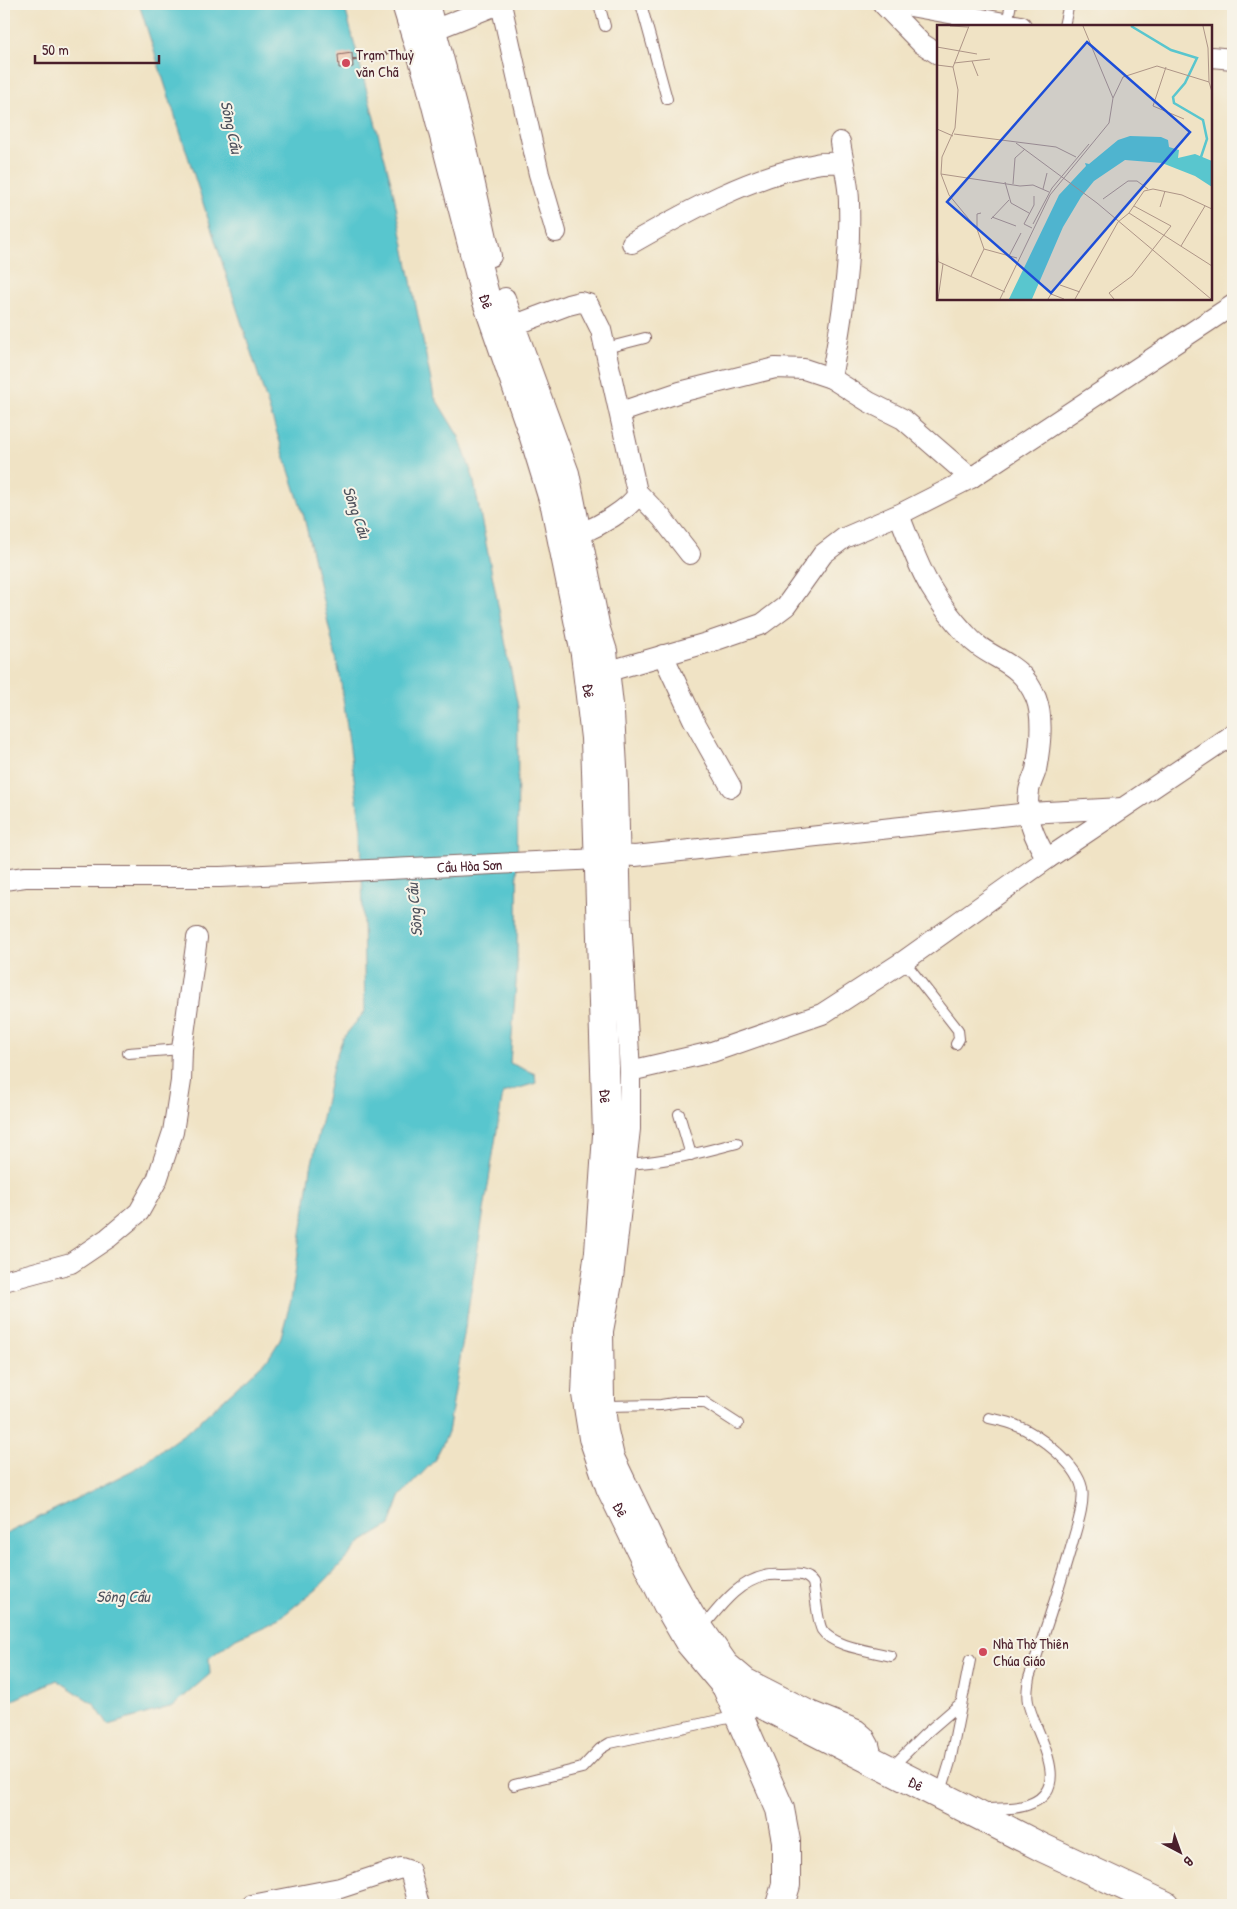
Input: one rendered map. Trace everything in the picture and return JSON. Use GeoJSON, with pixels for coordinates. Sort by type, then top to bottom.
{"type":"FeatureCollection","features":[{"type":"Feature","properties":{"kind":"main road","name":"Đê"},"geometry":{"type":"LineString","coordinates":[[406,4],[430,82],[486,299],[534,434],[555,506],[585,654],[610,857],[607,1135],[599,1252],[589,1324],[586,1394],[593,1438],[610,1487],[667,1604],[689,1642],[726,1686],[1043,1848],[1165,1905]]}},
{"type":"Feature","properties":{"kind":"main road"},"geometry":{"type":"LineString","coordinates":[[726,1686],[780,1809],[786,1841],[786,1885],[780,1905]]}},
{"type":"Feature","properties":{"kind":"street"},"geometry":{"type":"LineString","coordinates":[[430,4],[465,140],[491,256]]}},
{"type":"Feature","properties":{"kind":"street"},"geometry":{"type":"LineString","coordinates":[[436,29],[500,4],[539,174],[556,232]]}},
{"type":"Feature","properties":{"kind":"street"},"geometry":{"type":"LineString","coordinates":[[883,4],[921,43],[937,53]]}},
{"type":"Feature","properties":{"kind":"street"},"geometry":{"type":"LineString","coordinates":[[899,4],[1011,20]]}},
{"type":"Feature","properties":{"kind":"street"},"geometry":{"type":"LineString","coordinates":[[1212,57],[1233,58]]}},
{"type":"Feature","properties":{"kind":"street"},"geometry":{"type":"LineString","coordinates":[[832,378],[849,258],[849,200],[840,142]]}},
{"type":"Feature","properties":{"kind":"street"},"geometry":{"type":"LineString","coordinates":[[632,243],[719,196],[781,173],[817,163],[843,163]]}},
{"type":"Feature","properties":{"kind":"street"},"geometry":{"type":"LineString","coordinates":[[505,298],[569,473],[609,671],[618,785],[610,857],[620,919],[630,1071],[630,1129],[613,1278],[603,1331],[602,1364],[605,1406],[614,1457],[660,1553],[702,1628],[728,1663],[747,1679],[810,1711],[857,1730],[864,1736],[881,1766]]}},
{"type":"Feature","properties":{"kind":"street"},"geometry":{"type":"LineString","coordinates":[[515,325],[580,302],[588,304],[601,330],[606,348],[638,494],[662,518],[690,554]]}},
{"type":"Feature","properties":{"kind":"street"},"geometry":{"type":"LineString","coordinates":[[609,671],[710,642],[762,624],[786,606],[823,554],[844,538],[898,515],[972,478],[1233,305]]}},
{"type":"Feature","properties":{"kind":"street"},"geometry":{"type":"LineString","coordinates":[[621,412],[680,392],[775,368],[804,369],[832,378],[869,402],[903,419],[972,478]]}},
{"type":"Feature","properties":{"kind":"street"},"geometry":{"type":"LineString","coordinates":[[582,533],[614,515],[632,502],[638,494]]}},
{"type":"Feature","properties":{"kind":"street"},"geometry":{"type":"LineString","coordinates":[[898,515],[930,587],[964,633],[979,648],[1018,670],[1037,700],[1040,744],[1029,790],[1028,814],[1032,834],[1047,859]]}},
{"type":"Feature","properties":{"kind":"street"},"geometry":{"type":"LineString","coordinates":[[664,656],[693,719],[730,787]]}},
{"type":"Feature","properties":{"kind":"street"},"geometry":{"type":"LineString","coordinates":[[630,1071],[712,1052],[822,1014],[904,961],[1047,859],[1233,734]]}},
{"type":"Feature","properties":{"kind":"street","name":"Cầu Hòa Sơn"},"geometry":{"type":"LineString","coordinates":[[4,880],[25,877],[220,877],[635,856],[1028,814],[1122,808]]}},
{"type":"Feature","properties":{"kind":"street"},"geometry":{"type":"LineString","coordinates":[[4,1281],[71,1263],[108,1238],[139,1212],[157,1180],[173,1132],[181,1081],[182,1049],[197,938]]}},
{"type":"Feature","properties":{"kind":"street"},"geometry":{"type":"LineString","coordinates":[[252,1905],[340,1888],[401,1868],[410,1871],[419,1905]]}},
{"type":"Feature","properties":{"kind":"lane"},"geometry":{"type":"LineString","coordinates":[[599,4],[605,26]]}},
{"type":"Feature","properties":{"kind":"lane"},"geometry":{"type":"LineString","coordinates":[[641,4],[667,99]]}},
{"type":"Feature","properties":{"kind":"lane"},"geometry":{"type":"LineString","coordinates":[[1064,25],[1068,8]]}},
{"type":"Feature","properties":{"kind":"lane"},"geometry":{"type":"LineString","coordinates":[[606,348],[645,338]]}},
{"type":"Feature","properties":{"kind":"lane"},"geometry":{"type":"LineString","coordinates":[[904,961],[958,1030],[959,1039],[956,1044]]}},
{"type":"Feature","properties":{"kind":"lane"},"geometry":{"type":"LineString","coordinates":[[128,1053],[182,1049]]}},
{"type":"Feature","properties":{"kind":"lane"},"geometry":{"type":"LineString","coordinates":[[679,1114],[691,1155]]}},
{"type":"Feature","properties":{"kind":"lane"},"geometry":{"type":"LineString","coordinates":[[626,1164],[652,1163],[737,1143]]}},
{"type":"Feature","properties":{"kind":"lane"},"geometry":{"type":"LineString","coordinates":[[605,1406],[704,1402],[738,1424]]}},
{"type":"Feature","properties":{"kind":"lane"},"geometry":{"type":"LineString","coordinates":[[968,1810],[1016,1807],[1032,1803],[1040,1798],[1050,1784],[1051,1772],[1048,1756],[1031,1716],[1027,1691],[1029,1678],[1060,1588],[1079,1518],[1082,1490],[1077,1476],[1056,1452],[1034,1435],[1015,1425],[989,1418]]}},
{"type":"Feature","properties":{"kind":"lane"},"geometry":{"type":"LineString","coordinates":[[702,1628],[725,1600],[740,1586],[765,1576],[798,1574],[809,1578],[813,1583],[822,1629],[831,1639],[842,1644],[891,1656]]}},
{"type":"Feature","properties":{"kind":"lane"},"geometry":{"type":"LineString","coordinates":[[940,1796],[950,1762],[970,1660]]}},
{"type":"Feature","properties":{"kind":"lane"},"geometry":{"type":"LineString","coordinates":[[881,1766],[924,1735],[961,1703]]}},
{"type":"Feature","properties":{"kind":"lane"},"geometry":{"type":"LineString","coordinates":[[514,1785],[582,1768],[600,1749],[610,1743],[739,1716]]}},
{"type":"Feature","properties":{"kind":"path"},"geometry":{"type":"LineString","coordinates":[[352,60],[402,50]]}},
{"type":"Feature","properties":{"kind":"water","name":"Sông Cầu"},"geometry":{"type":"Polygon","coordinates":[[[139,4],[344,4],[392,186],[434,396],[459,437],[473,477],[518,707],[517,970],[510,1063],[535,1074],[536,1083],[503,1093],[448,1433],[434,1461],[401,1495],[390,1525],[362,1542],[321,1585],[280,1618],[236,1638],[209,1658],[210,1674],[173,1706],[108,1725],[94,1704],[57,1680],[4,1704],[4,1535],[133,1470],[191,1429],[268,1359],[280,1340],[291,1300],[311,1168],[334,1062],[343,1038],[365,1011],[361,829],[340,676],[304,517],[139,4]]]}},
{"type":"Feature","properties":{"kind":"building","name":"Trạm Thuỷ văn Chã"},"geometry":{"type":"Polygon","coordinates":[[[352,53],[353,67],[339,68],[338,55],[352,53]]]}},
{"type":"Feature","properties":{"kind":"place","name":"Trạm Thuỷ văn Chã"},"geometry":{"type":"Point","coordinates":[346,63]}},
{"type":"Feature","properties":{"kind":"place","name":"Nhà Thờ Thiên Chúa Giáo"},"geometry":{"type":"Point","coordinates":[983,1652]}}]}
